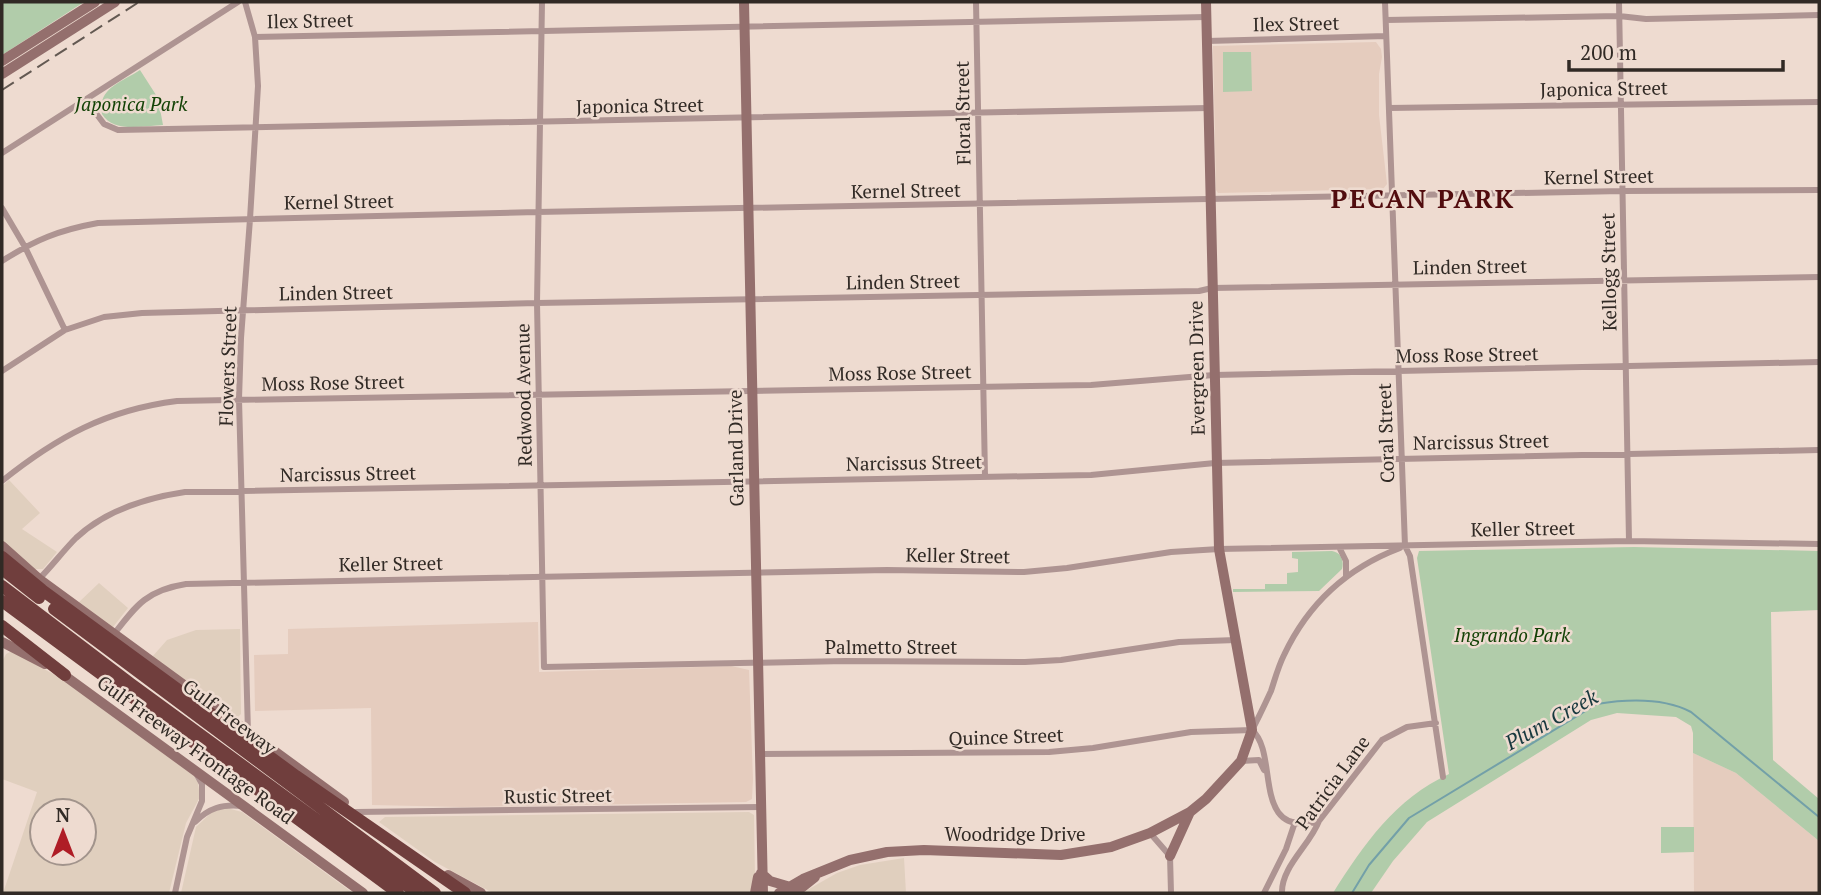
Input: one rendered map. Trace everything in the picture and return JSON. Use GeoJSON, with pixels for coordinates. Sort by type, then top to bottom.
{"type":"FeatureCollection","features":[{"type":"Feature","properties":{"kind":"highway"},"geometry":{"type":"LineString","coordinates":[[2,557],[41,590],[296,776],[465,893]]}},
{"type":"Feature","properties":{"kind":"highway","name":"Gulf Freeway"},"geometry":{"type":"LineString","coordinates":[[2,569],[435,893]]}},
{"type":"Feature","properties":{"kind":"highway","name":"Gulf Freeway"},"geometry":{"type":"LineString","coordinates":[[2,586],[417,893]]}},
{"type":"Feature","properties":{"kind":"highway"},"geometry":{"type":"LineString","coordinates":[[5,605],[398,893]]}},
{"type":"Feature","properties":{"kind":"highway"},"geometry":{"type":"LineString","coordinates":[[2,626],[65,675]]}},
{"type":"Feature","properties":{"kind":"highway"},"geometry":{"type":"LineString","coordinates":[[407,873],[433,880],[456,893]]}},
{"type":"Feature","properties":{"kind":"main road"},"geometry":{"type":"LineString","coordinates":[[2,61],[94,2]]}},
{"type":"Feature","properties":{"kind":"main road"},"geometry":{"type":"LineString","coordinates":[[2,74],[115,2]]}},
{"type":"Feature","properties":{"kind":"main road","name":"Garland Drive"},"geometry":{"type":"LineString","coordinates":[[744,2],[763,893]]}},
{"type":"Feature","properties":{"kind":"main road","name":"Evergreen Drive"},"geometry":{"type":"LineString","coordinates":[[1206,2],[1219,549],[1252,730]]}},
{"type":"Feature","properties":{"kind":"main road"},"geometry":{"type":"LineString","coordinates":[[2,546],[39,579],[415,855],[481,893]]}},
{"type":"Feature","properties":{"kind":"main road","name":"Gulf Freeway Frontage Road"},"geometry":{"type":"LineString","coordinates":[[2,642],[65,675],[363,893]]}},
{"type":"Feature","properties":{"kind":"main road","name":"Woodridge Drive"},"geometry":{"type":"LineString","coordinates":[[787,891],[850,860],[887,852],[924,850],[1061,855],[1111,847],[1150,833],[1206,800],[1241,761],[1252,730]]}},
{"type":"Feature","properties":{"kind":"main road"},"geometry":{"type":"LineString","coordinates":[[1170,856],[1190,811]]}},
{"type":"Feature","properties":{"kind":"main road"},"geometry":{"type":"LineString","coordinates":[[761,869],[770,881],[787,891]]}},
{"type":"Feature","properties":{"kind":"main road"},"geometry":{"type":"LineString","coordinates":[[755,893],[761,869]]}},
{"type":"Feature","properties":{"kind":"street"},"geometry":{"type":"LineString","coordinates":[[2,153],[238,2]]}},
{"type":"Feature","properties":{"kind":"street","name":"Flowers Street"},"geometry":{"type":"LineString","coordinates":[[245,2],[255,37],[258,86],[239,400],[248,733]]}},
{"type":"Feature","properties":{"kind":"street"},"geometry":{"type":"LineString","coordinates":[[541,32],[542,2]]}},
{"type":"Feature","properties":{"kind":"street","name":"Floral Street"},"geometry":{"type":"LineString","coordinates":[[976,2],[985,476]]}},
{"type":"Feature","properties":{"kind":"street","name":"Coral Street"},"geometry":{"type":"LineString","coordinates":[[1385,2],[1405,546],[1410,556],[1443,776]]}},
{"type":"Feature","properties":{"kind":"street","name":"Kellogg Street"},"geometry":{"type":"LineString","coordinates":[[1619,2],[1629,541]]}},
{"type":"Feature","properties":{"kind":"street"},"geometry":{"type":"LineString","coordinates":[[1386,20],[1819,15]]}},
{"type":"Feature","properties":{"kind":"street","name":"Ilex Street"},"geometry":{"type":"LineString","coordinates":[[255,37],[1206,17]]}},
{"type":"Feature","properties":{"kind":"street","name":"Redwood Avenue"},"geometry":{"type":"LineString","coordinates":[[541,32],[537,303],[544,667]]}},
{"type":"Feature","properties":{"kind":"street","name":"Ilex Street"},"geometry":{"type":"LineString","coordinates":[[1207,41],[1387,36]]}},
{"type":"Feature","properties":{"kind":"street","name":"Japonica Street"},"geometry":{"type":"LineString","coordinates":[[86,100],[104,124],[118,130],[1208,108]]}},
{"type":"Feature","properties":{"kind":"street","name":"Japonica Street"},"geometry":{"type":"LineString","coordinates":[[1389,108],[1819,102]]}},
{"type":"Feature","properties":{"kind":"street","name":"Kernel Street"},"geometry":{"type":"LineString","coordinates":[[2,261],[67,228],[98,223],[1392,195],[1819,190]]}},
{"type":"Feature","properties":{"kind":"street"},"geometry":{"type":"LineString","coordinates":[[2,208],[25,247],[65,330]]}},
{"type":"Feature","properties":{"kind":"street","name":"Linden Street"},"geometry":{"type":"LineString","coordinates":[[2,371],[65,330],[85,322],[124,314],[537,303],[1199,291],[1212,288],[1395,283],[1819,277]]}},
{"type":"Feature","properties":{"kind":"street","name":"Moss Rose Street"},"geometry":{"type":"LineString","coordinates":[[2,481],[62,439],[97,420],[118,412],[177,401],[1091,385],[1214,375],[1819,362]]}},
{"type":"Feature","properties":{"kind":"street","name":"Narcissus Street"},"geometry":{"type":"LineString","coordinates":[[39,579],[77,538],[99,521],[124,506],[171,494],[1091,475],[1215,463],[1819,450]]}},
{"type":"Feature","properties":{"kind":"street","name":"Keller Street"},"geometry":{"type":"LineString","coordinates":[[114,634],[135,607],[155,592],[186,584],[756,572],[1024,572],[1171,552],[1219,549],[1629,541],[1819,544]]}},
{"type":"Feature","properties":{"kind":"street","name":"Woodridge Drive"},"geometry":{"type":"LineString","coordinates":[[1252,730],[1295,633],[1311,610],[1330,589],[1346,577],[1379,556],[1405,546]]}},
{"type":"Feature","properties":{"kind":"street"},"geometry":{"type":"LineString","coordinates":[[1339,547],[1346,561],[1346,577]]}},
{"type":"Feature","properties":{"kind":"street","name":"Palmetto Street"},"geometry":{"type":"LineString","coordinates":[[544,667],[1025,662],[1061,660],[1179,642],[1236,640]]}},
{"type":"Feature","properties":{"kind":"street","name":"Patricia Lane"},"geometry":{"type":"LineString","coordinates":[[1282,893],[1288,872],[1315,832],[1319,821],[1382,740],[1407,727],[1436,723]]}},
{"type":"Feature","properties":{"kind":"street"},"geometry":{"type":"LineString","coordinates":[[1252,730],[1258,735],[1265,755],[1265,772]]}},
{"type":"Feature","properties":{"kind":"street","name":"Quince Street"},"geometry":{"type":"LineString","coordinates":[[760,754],[1049,752],[1093,748],[1191,732],[1252,730]]}},
{"type":"Feature","properties":{"kind":"street"},"geometry":{"type":"LineString","coordinates":[[1241,761],[1259,760],[1273,803],[1283,816],[1306,824],[1319,821]]}},
{"type":"Feature","properties":{"kind":"street"},"geometry":{"type":"LineString","coordinates":[[175,893],[191,825],[203,794],[202,783],[193,769]]}},
{"type":"Feature","properties":{"kind":"street"},"geometry":{"type":"LineString","coordinates":[[191,825],[218,806],[244,806]]}},
{"type":"Feature","properties":{"kind":"street","name":"Rustic Street"},"geometry":{"type":"LineString","coordinates":[[356,812],[761,807]]}},
{"type":"Feature","properties":{"kind":"street","name":"Patricia Lane"},"geometry":{"type":"LineString","coordinates":[[1265,893],[1286,849],[1295,822]]}},
{"type":"Feature","properties":{"kind":"street"},"geometry":{"type":"LineString","coordinates":[[1150,833],[1170,856],[1171,893]]}},
{"type":"Feature","properties":{"kind":"shaded area"},"geometry":{"type":"Polygon","coordinates":[[[1376,42],[1382,57],[1379,74],[1379,115],[1387,184],[1383,189],[1218,193],[1213,46],[1376,42]]]}},
{"type":"Feature","properties":{"kind":"shaded area"},"geometry":{"type":"Polygon","coordinates":[[[9,480],[40,513],[22,529],[57,552],[43,569],[33,569],[2,543],[2,486],[9,480]]]}},
{"type":"Feature","properties":{"kind":"shaded area"},"geometry":{"type":"Polygon","coordinates":[[[99,583],[128,608],[113,627],[78,603],[99,583]]]}},
{"type":"Feature","properties":{"kind":"shaded area"},"geometry":{"type":"Polygon","coordinates":[[[538,622],[539,672],[731,666],[749,670],[752,799],[746,802],[461,807],[372,805],[371,708],[255,711],[254,655],[288,654],[288,629],[538,622]]]}},
{"type":"Feature","properties":{"kind":"shaded area"},"geometry":{"type":"Polygon","coordinates":[[[240,629],[241,714],[237,718],[152,657],[167,640],[196,630],[240,629]]]}},
{"type":"Feature","properties":{"kind":"shaded area"},"geometry":{"type":"Polygon","coordinates":[[[12,651],[62,679],[194,776],[200,797],[186,823],[169,893],[3,893],[28,819],[28,867],[98,867],[98,797],[35,797],[37,792],[2,779],[2,662],[6,654],[12,651]]]}},
{"type":"Feature","properties":{"kind":"shaded area"},"geometry":{"type":"Polygon","coordinates":[[[1693,753],[1736,773],[1819,841],[1819,893],[1694,893],[1693,753]]]}},
{"type":"Feature","properties":{"kind":"shaded area"},"geometry":{"type":"Polygon","coordinates":[[[227,808],[242,812],[353,893],[181,893],[196,827],[213,811],[227,808]]]}},
{"type":"Feature","properties":{"kind":"shaded area"},"geometry":{"type":"Polygon","coordinates":[[[749,812],[754,815],[755,880],[752,893],[493,893],[435,862],[379,822],[385,817],[749,812]]]}},
{"type":"Feature","properties":{"kind":"shaded area"},"geometry":{"type":"Polygon","coordinates":[[[904,858],[906,893],[802,893],[837,873],[860,865],[904,858]]]}},
{"type":"Feature","properties":{"kind":"green space"},"geometry":{"type":"Polygon","coordinates":[[[2,2],[84,2],[2,55],[2,2]]]}},
{"type":"Feature","properties":{"kind":"green space"},"geometry":{"type":"Polygon","coordinates":[[[1223,52],[1251,52],[1252,91],[1223,92],[1223,52]]]}},
{"type":"Feature","properties":{"kind":"green space","name":"Japonica Park"},"geometry":{"type":"Polygon","coordinates":[[[140,70],[158,98],[163,125],[129,127],[113,124],[102,114],[103,98],[112,87],[140,70]]]}},
{"type":"Feature","properties":{"kind":"green space","name":"Ingrando Park"},"geometry":{"type":"Polygon","coordinates":[[[1634,547],[1819,551],[1819,610],[1771,612],[1773,760],[1819,799],[1819,841],[1736,773],[1693,753],[1691,726],[1676,717],[1617,713],[1591,720],[1427,822],[1393,861],[1371,893],[1333,893],[1382,824],[1412,796],[1449,774],[1417,558],[1419,551],[1634,547]]]}},
{"type":"Feature","properties":{"kind":"green space"},"geometry":{"type":"Polygon","coordinates":[[[1332,551],[1342,558],[1342,569],[1319,591],[1233,592],[1233,589],[1265,589],[1265,584],[1287,584],[1287,573],[1298,572],[1298,559],[1292,558],[1292,552],[1332,551]]]}},
{"type":"Feature","properties":{"kind":"green space"},"geometry":{"type":"Polygon","coordinates":[[[1661,827],[1694,827],[1694,852],[1661,853],[1661,827]]]}},
{"type":"Feature","properties":{"kind":"waterway","name":"Plum Creek"},"geometry":{"type":"LineString","coordinates":[[1352,893],[1369,865],[1409,818],[1597,704],[1621,701],[1658,702],[1691,712],[1819,817]]}},
{"type":"Feature","properties":{"kind":"railway"},"geometry":{"type":"LineString","coordinates":[[2,90],[139,2]]}},
{"type":"Feature","properties":{"kind":"district","name":"PECAN PARK"},"geometry":{"type":"Point","coordinates":[1423,198]}}]}
